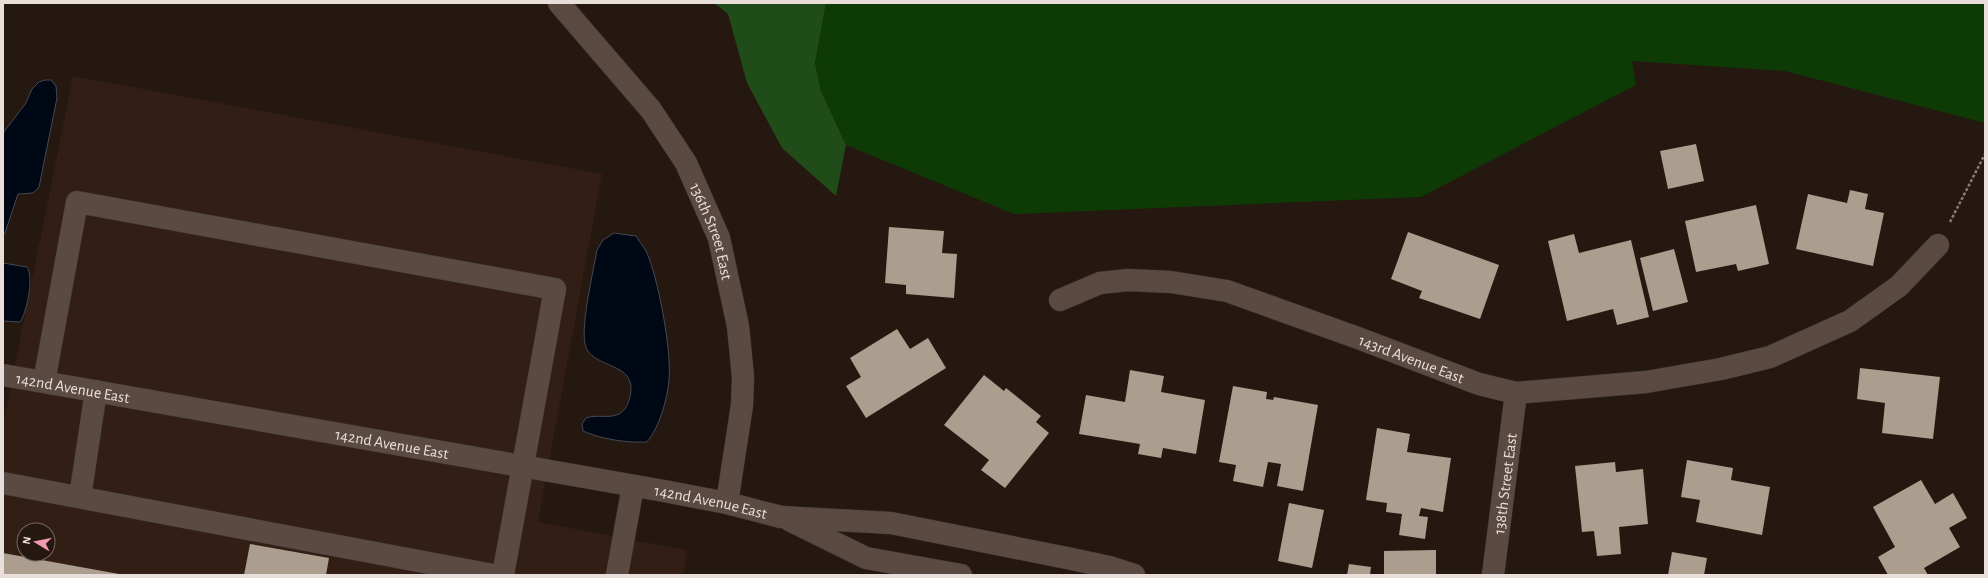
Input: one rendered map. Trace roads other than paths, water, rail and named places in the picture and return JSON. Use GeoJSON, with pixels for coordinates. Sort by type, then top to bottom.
{"type":"FeatureCollection","features":[{"type":"Feature","properties":{"kind":"street","name":"136th Street East"},"geometry":{"type":"LineString","coordinates":[[560,3],[651,110],[686,163],[719,238],[738,326],[743,377],[742,405],[727,503]]}},
{"type":"Feature","properties":{"kind":"street"},"geometry":{"type":"LineString","coordinates":[[44,382],[77,202],[555,290],[503,575]]}},
{"type":"Feature","properties":{"kind":"street","name":"143rd Avenue East"},"geometry":{"type":"LineString","coordinates":[[1060,300],[1100,283],[1128,280],[1171,282],[1227,291],[1358,338],[1479,384],[1516,393],[1646,382],[1721,369],[1770,357],[1850,321],[1899,286],[1938,245]]}},
{"type":"Feature","properties":{"kind":"street","name":"142nd Avenue East"},"geometry":{"type":"LineString","coordinates":[[3,375],[523,466],[727,503],[781,516],[891,523],[1067,558],[1108,567],[1134,575]]}},
{"type":"Feature","properties":{"kind":"street"},"geometry":{"type":"LineString","coordinates":[[80,497],[96,391]]}},
{"type":"Feature","properties":{"kind":"street","name":"138th Street East"},"geometry":{"type":"LineString","coordinates":[[1493,575],[1516,393]]}},
{"type":"Feature","properties":{"kind":"street"},"geometry":{"type":"LineString","coordinates":[[3,483],[493,575]]}},
{"type":"Feature","properties":{"kind":"street"},"geometry":{"type":"LineString","coordinates":[[617,575],[633,486]]}},
{"type":"Feature","properties":{"kind":"street","name":"142nd Avenue East"},"geometry":{"type":"LineString","coordinates":[[781,516],[866,558],[961,575]]}}]}
